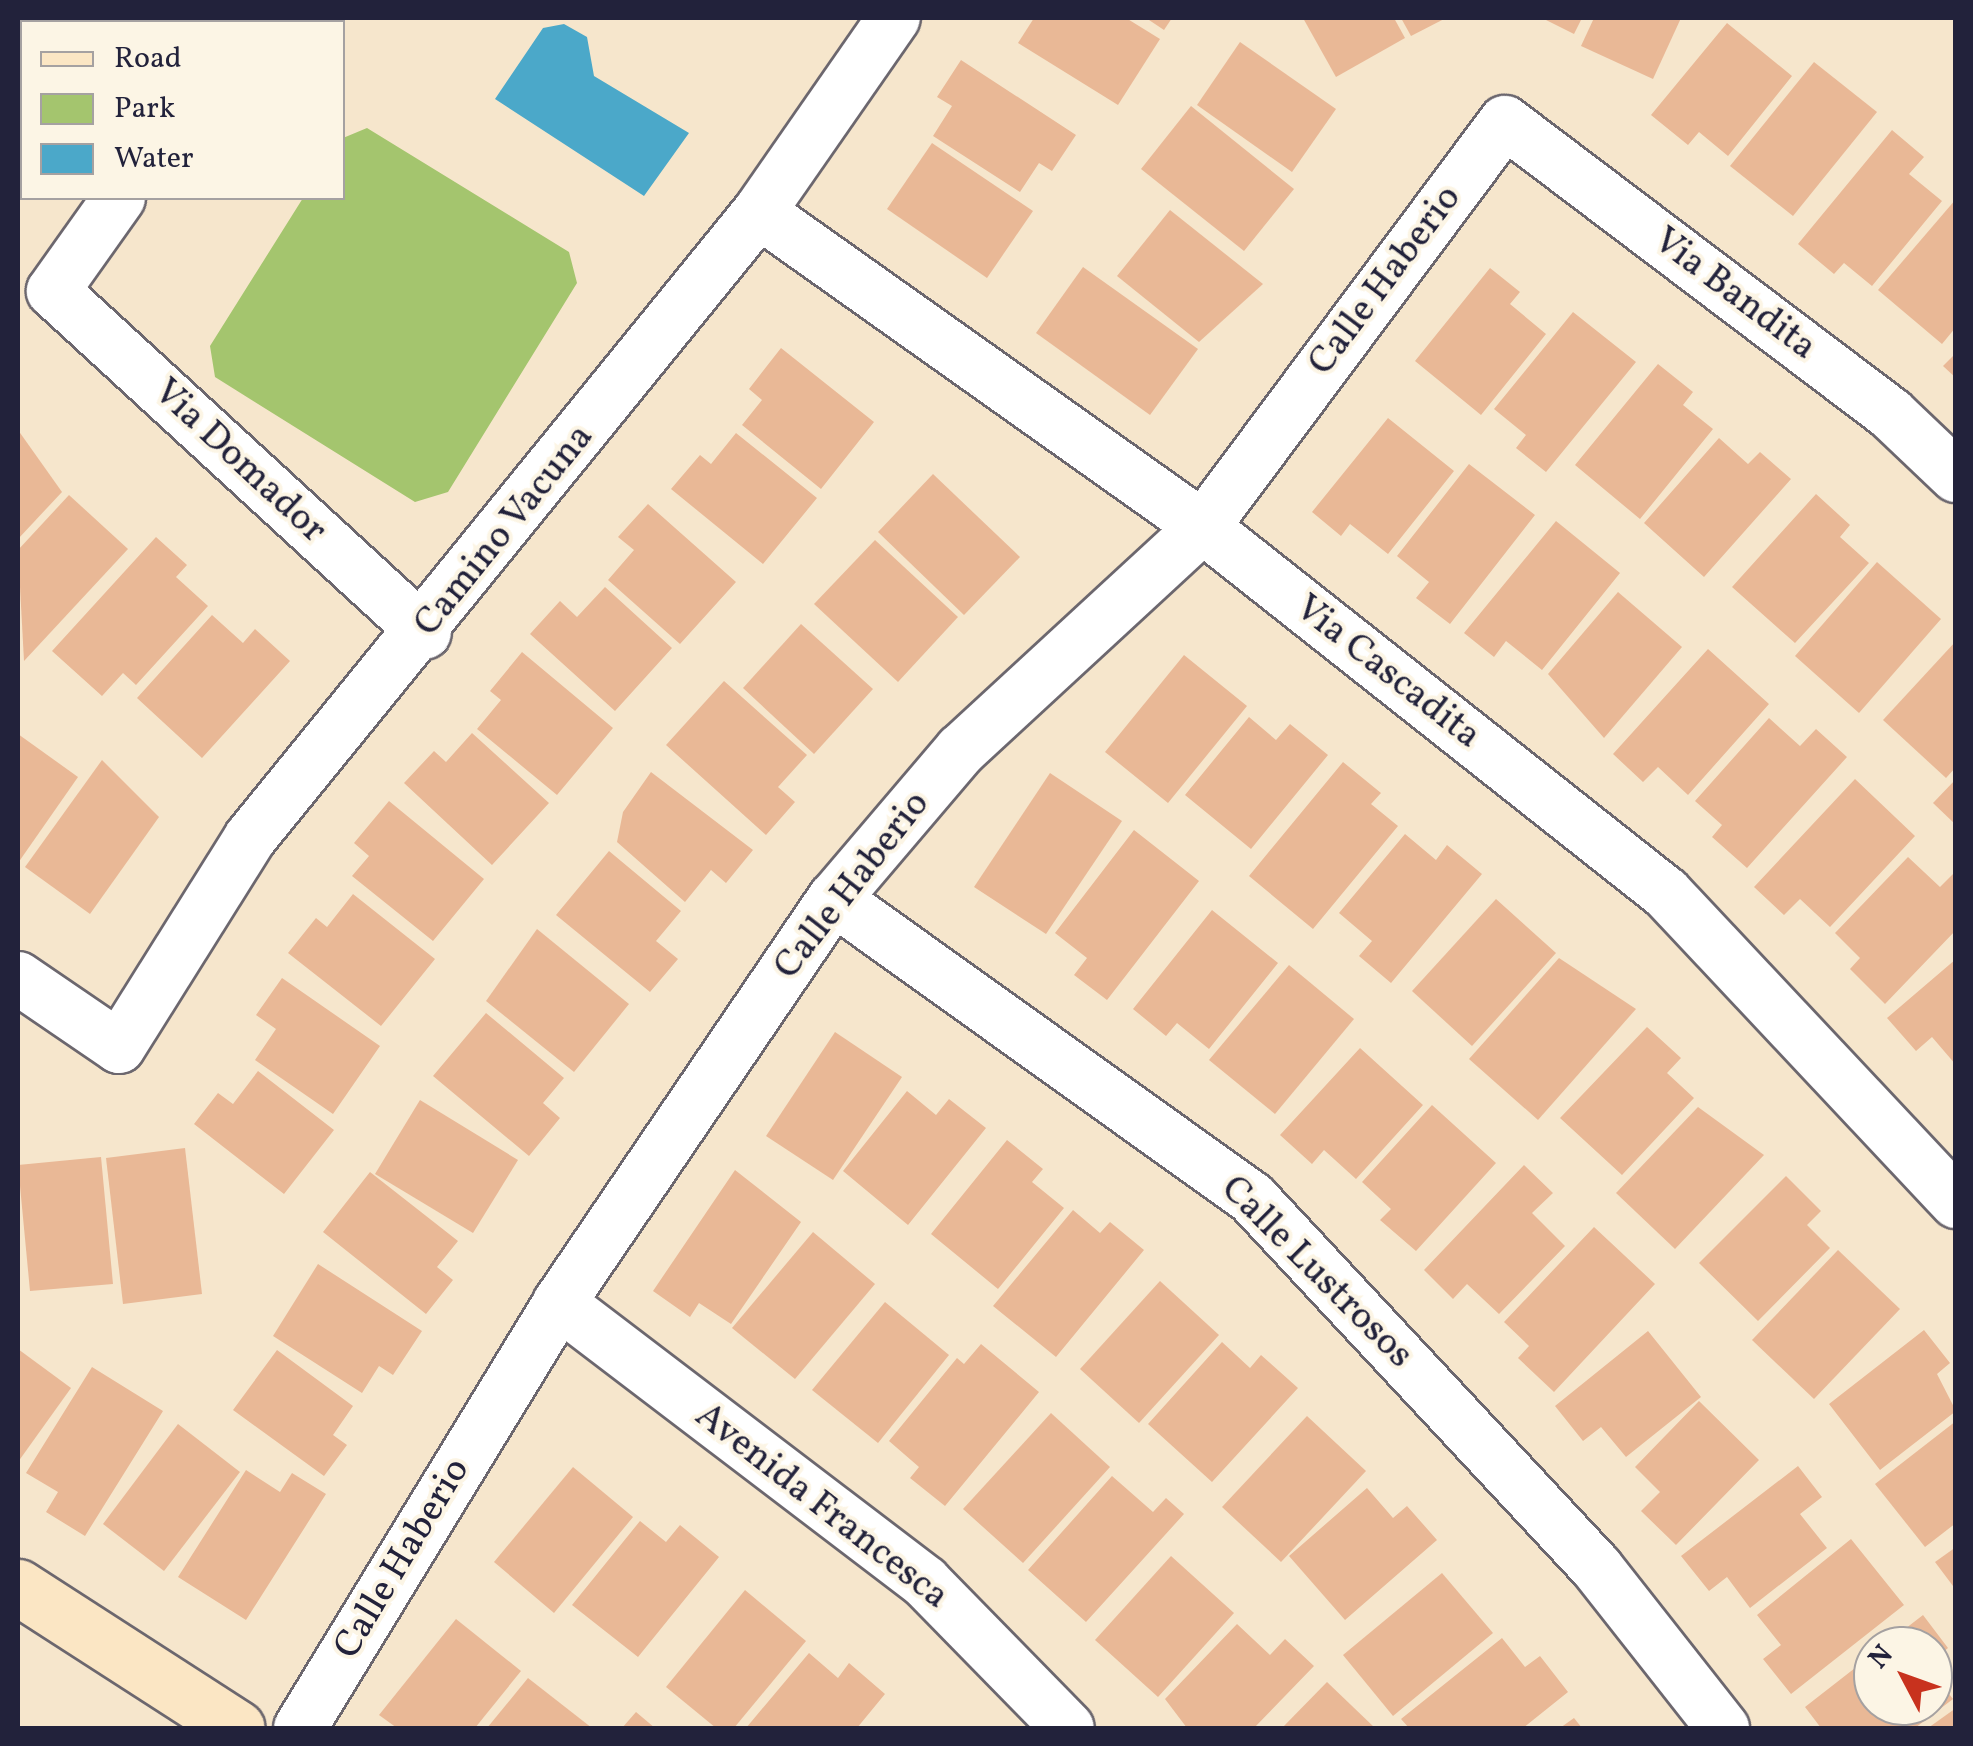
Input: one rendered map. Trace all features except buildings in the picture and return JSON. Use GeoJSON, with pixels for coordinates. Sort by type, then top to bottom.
{"type":"FeatureCollection","features":[{"type":"Feature","properties":{"kind":"street","name":"Camino Vacuna"},"geometry":{"type":"LineString","coordinates":[[18,978],[119,1047],[250,838],[425,632],[759,212],[894,18]]}},
{"type":"Feature","properties":{"kind":"street","name":"Via Bandita"},"geometry":{"type":"LineString","coordinates":[[1505,122],[1891,414],[1956,476]]}},
{"type":"Feature","properties":{"kind":"street","name":"Calle Haberio"},"geometry":{"type":"LineString","coordinates":[[300,1728],[559,1304],[834,899],[960,750],[1203,527],[1505,122]]}},
{"type":"Feature","properties":{"kind":"street","name":"Via Domador"},"geometry":{"type":"LineString","coordinates":[[118,200],[53,291],[425,632]]}},
{"type":"Feature","properties":{"kind":"street","name":"Via Cascadita"},"geometry":{"type":"LineString","coordinates":[[759,212],[1203,527],[1666,893],[1956,1202]]}},
{"type":"Feature","properties":{"kind":"street","name":"Calle Lustrosos"},"geometry":{"type":"LineString","coordinates":[[834,899],[1252,1198],[1597,1568],[1723,1728]]}},
{"type":"Feature","properties":{"kind":"street","name":"Avenida Francesca"},"geometry":{"type":"LineString","coordinates":[[559,1304],[925,1582],[1068,1728]]}},
{"type":"Feature","properties":{"kind":"street"},"geometry":{"type":"LineString","coordinates":[[18,1586],[238,1728]]}},
{"type":"Feature","properties":{"kind":"green space"},"geometry":{"type":"Polygon","coordinates":[[[367,128],[569,252],[577,283],[448,492],[415,502],[215,377],[210,346],[302,200],[345,200],[345,137],[367,128]]]}},
{"type":"Feature","properties":{"kind":"water"},"geometry":{"type":"Polygon","coordinates":[[[564,24],[587,37],[594,76],[689,133],[644,196],[495,99],[543,28],[564,24]]]}}]}
